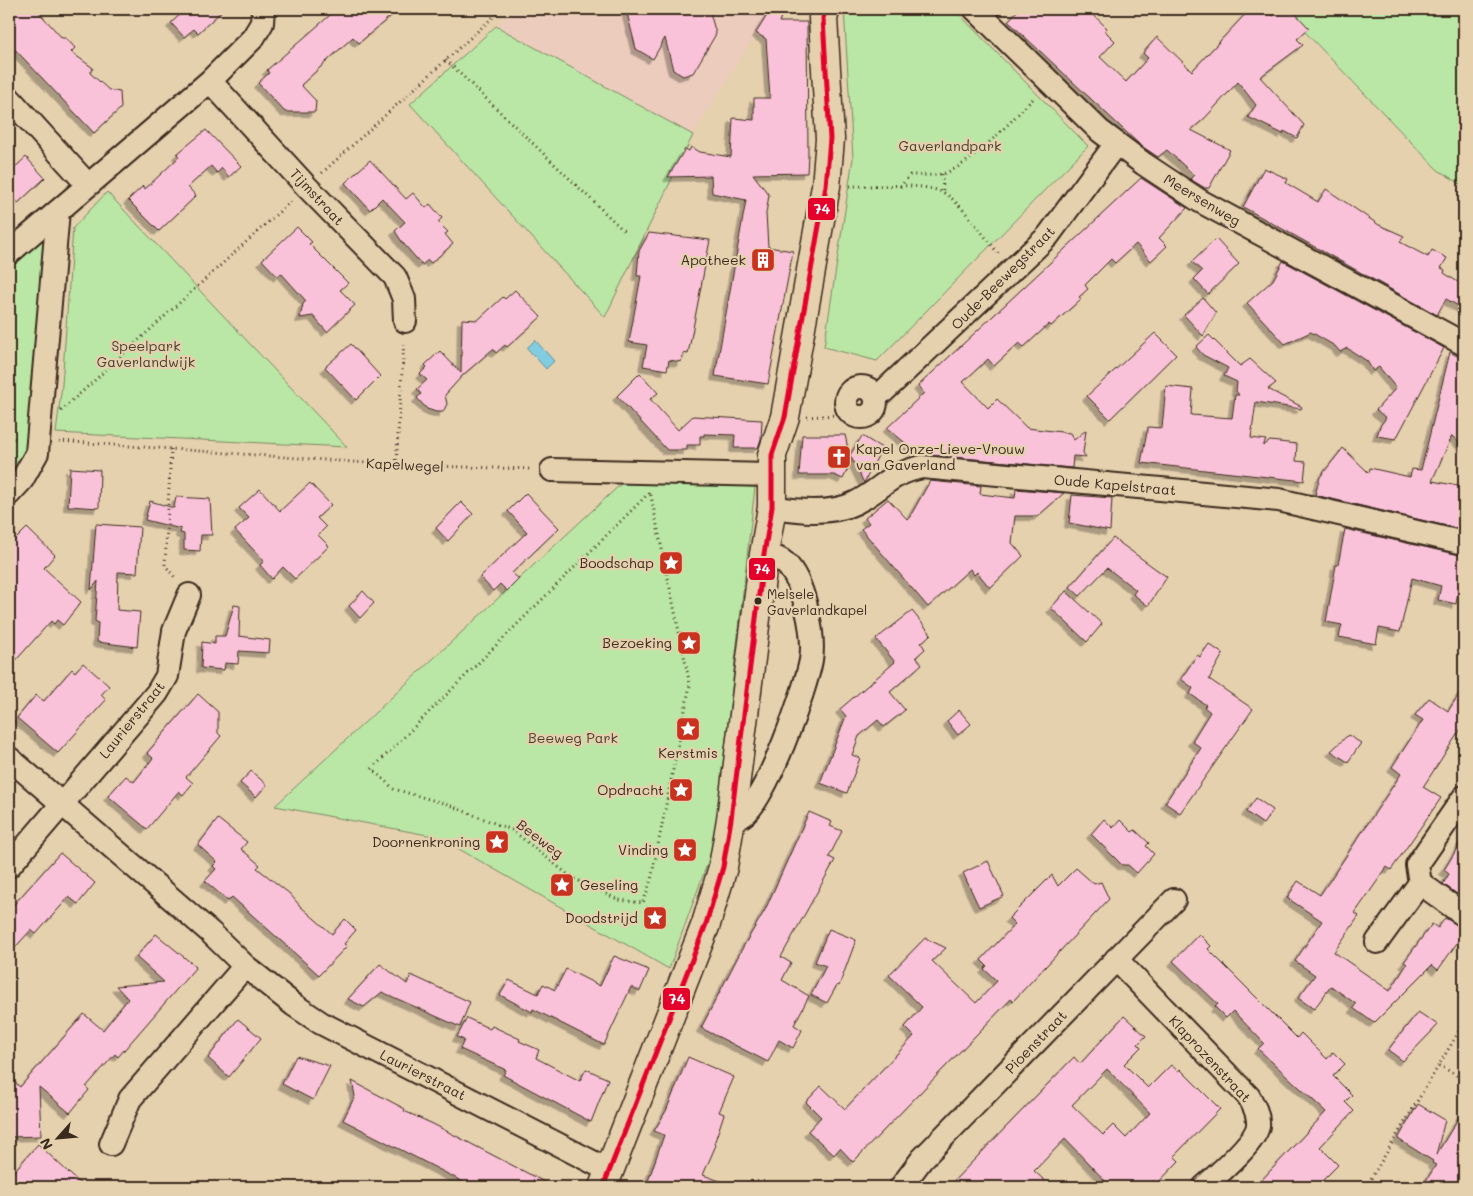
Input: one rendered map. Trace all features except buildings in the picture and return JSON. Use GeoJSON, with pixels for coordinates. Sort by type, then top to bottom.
{"type":"FeatureCollection","features":[{"type":"Feature","properties":{"kind":"street"},"geometry":{"type":"LineString","coordinates":[[606,1179],[706,924],[723,867],[731,819],[764,554],[772,507],[772,455],[785,417],[826,186],[830,139],[823,18],[826,9]]}},
{"type":"Feature","properties":{"kind":"street","name":"Meersenweg"},"geometry":{"type":"LineString","coordinates":[[975,9],[1115,145],[1200,201],[1464,344]]}},
{"type":"Feature","properties":{"kind":"street"},"geometry":{"type":"LineString","coordinates":[[9,253],[210,81],[253,38],[262,16]]}},
{"type":"Feature","properties":{"kind":"street","name":"Tijmstraat"},"geometry":{"type":"LineString","coordinates":[[210,81],[307,187],[395,277],[404,299],[405,321]]}},
{"type":"Feature","properties":{"kind":"street"},"geometry":{"type":"LineString","coordinates":[[9,98],[88,185]]}},
{"type":"Feature","properties":{"kind":"street","name":"Oude-Beewegstraat"},"geometry":{"type":"LineString","coordinates":[[852,414],[847,406],[848,396],[852,391],[865,388],[875,396],[884,391],[986,297],[1014,267],[1048,236],[1115,145]]}},
{"type":"Feature","properties":{"kind":"street"},"geometry":{"type":"LineString","coordinates":[[9,494],[22,480],[37,453],[58,211]]}},
{"type":"Feature","properties":{"kind":"street","name":"Oude Kapelstraat"},"geometry":{"type":"LineString","coordinates":[[772,507],[814,511],[854,504],[895,475],[922,467],[1279,500],[1464,543]]}},
{"type":"Feature","properties":{"kind":"street"},"geometry":{"type":"LineString","coordinates":[[552,470],[771,475]]}},
{"type":"Feature","properties":{"kind":"street"},"geometry":{"type":"LineString","coordinates":[[731,819],[742,816],[750,808],[771,772],[792,724],[811,659],[810,624],[803,596],[786,563],[776,557],[764,554]]}},
{"type":"Feature","properties":{"kind":"street","name":"Laurierstraat"},"geometry":{"type":"LineString","coordinates":[[9,866],[143,711],[167,676],[174,631],[189,595]]}},
{"type":"Feature","properties":{"kind":"street","name":"Laurierstraat"},"geometry":{"type":"LineString","coordinates":[[9,758],[210,932],[245,966],[294,1005],[321,1023],[606,1179]]}},
{"type":"Feature","properties":{"kind":"street"},"geometry":{"type":"LineString","coordinates":[[1464,797],[1416,865],[1420,883],[1464,915]]}},
{"type":"Feature","properties":{"kind":"street"},"geometry":{"type":"LineString","coordinates":[[1377,942],[1420,883]]}},
{"type":"Feature","properties":{"kind":"street","name":"Pioenstraat"},"geometry":{"type":"LineString","coordinates":[[901,1187],[922,1159],[1174,900]]}},
{"type":"Feature","properties":{"kind":"street","name":"Klaprozenstraat"},"geometry":{"type":"LineString","coordinates":[[1116,959],[1249,1097],[1257,1111],[1258,1128],[1249,1142],[1204,1187]]}},
{"type":"Feature","properties":{"kind":"street"},"geometry":{"type":"LineString","coordinates":[[112,1144],[130,1099],[245,966]]}},
{"type":"Feature","properties":{"kind":"path"},"geometry":{"type":"LineString","coordinates":[[40,435],[502,9]]}},
{"type":"Feature","properties":{"kind":"path"},"geometry":{"type":"LineString","coordinates":[[446,60],[624,231]]}},
{"type":"Feature","properties":{"kind":"path"},"geometry":{"type":"LineString","coordinates":[[900,187],[910,175],[942,174],[975,154],[1036,96]]}},
{"type":"Feature","properties":{"kind":"path"},"geometry":{"type":"LineString","coordinates":[[942,174],[943,192]]}},
{"type":"Feature","properties":{"kind":"path"},"geometry":{"type":"LineString","coordinates":[[826,186],[900,187],[943,192],[1014,267]]}},
{"type":"Feature","properties":{"kind":"path"},"geometry":{"type":"LineString","coordinates":[[396,465],[405,321]]}},
{"type":"Feature","properties":{"kind":"path"},"geometry":{"type":"LineString","coordinates":[[785,417],[852,414]]}},
{"type":"Feature","properties":{"kind":"path","name":"Kapelwegel"},"geometry":{"type":"LineString","coordinates":[[40,435],[171,449],[396,465],[552,470]]}},
{"type":"Feature","properties":{"kind":"path"},"geometry":{"type":"LineString","coordinates":[[171,449],[165,565],[189,595]]}},
{"type":"Feature","properties":{"kind":"path","name":"Beeweg"},"geometry":{"type":"LineString","coordinates":[[650,493],[690,685],[651,880],[643,902],[620,900],[571,877],[512,830],[446,804],[394,789],[372,769],[650,493],[659,473]]}},
{"type":"Feature","properties":{"kind":"path"},"geometry":{"type":"LineString","coordinates":[[1366,1187],[1464,1024]]}},
{"type":"Feature","properties":{"kind":"path"},"geometry":{"type":"LineString","coordinates":[[1439,1065],[1464,1080]]}},
{"type":"Feature","properties":{"kind":"shaded area"},"geometry":{"type":"Polygon","coordinates":[[[515,9],[771,9],[693,135],[496,26],[515,9]]]}},
{"type":"Feature","properties":{"kind":"green space","name":"Gaverlandpark"},"geometry":{"type":"Polygon","coordinates":[[[844,9],[954,9],[1088,146],[877,361],[824,347],[853,158],[844,9]]]}},
{"type":"Feature","properties":{"kind":"green space"},"geometry":{"type":"Polygon","coordinates":[[[1283,9],[1464,9],[1464,186],[1438,170],[1283,9]]]}},
{"type":"Feature","properties":{"kind":"green space"},"geometry":{"type":"Polygon","coordinates":[[[496,26],[693,135],[605,317],[410,104],[496,26]]]}},
{"type":"Feature","properties":{"kind":"green space","name":"Speelpark Gaverlandwijk"},"geometry":{"type":"Polygon","coordinates":[[[107,192],[347,447],[56,433],[62,385],[73,228],[107,192]]]}},
{"type":"Feature","properties":{"kind":"green space"},"geometry":{"type":"Polygon","coordinates":[[[37,240],[47,240],[31,449],[9,478],[9,266],[37,240]]]}},
{"type":"Feature","properties":{"kind":"green space","name":"Beeweg Park"},"geometry":{"type":"Polygon","coordinates":[[[623,482],[755,487],[714,845],[669,969],[438,837],[275,806],[623,482]]]}},
{"type":"Feature","properties":{"kind":"water"},"geometry":{"type":"Polygon","coordinates":[[[535,340],[554,361],[546,369],[527,348],[535,340]]]}},
{"type":"Feature","properties":{"kind":"transit line","name":"74"},"geometry":{"type":"LineString","coordinates":[[603,1187],[706,924],[723,867],[731,819],[764,554],[772,507],[772,455],[785,417],[826,186],[830,139],[823,18],[826,9]]}},
{"type":"Feature","properties":{"kind":"place","name":"Apotheek"},"geometry":{"type":"Point","coordinates":[763,260]}},
{"type":"Feature","properties":{"kind":"place","name":"Kapel Onze-Lieve-Vrouw van Gaverland"},"geometry":{"type":"Point","coordinates":[839,457]}},
{"type":"Feature","properties":{"kind":"place","name":"Boodschap"},"geometry":{"type":"Point","coordinates":[671,563]}},
{"type":"Feature","properties":{"kind":"place","name":"Melsele Gaverlandkapel"},"geometry":{"type":"Point","coordinates":[758,601]}},
{"type":"Feature","properties":{"kind":"place","name":"Bezoeking"},"geometry":{"type":"Point","coordinates":[689,643]}},
{"type":"Feature","properties":{"kind":"place","name":"Kerstmis"},"geometry":{"type":"Point","coordinates":[688,729]}},
{"type":"Feature","properties":{"kind":"place","name":"Opdracht"},"geometry":{"type":"Point","coordinates":[681,790]}},
{"type":"Feature","properties":{"kind":"place","name":"Doornenkroning"},"geometry":{"type":"Point","coordinates":[497,842]}},
{"type":"Feature","properties":{"kind":"place","name":"Vinding"},"geometry":{"type":"Point","coordinates":[685,850]}},
{"type":"Feature","properties":{"kind":"place","name":"Geseling"},"geometry":{"type":"Point","coordinates":[562,885]}},
{"type":"Feature","properties":{"kind":"place","name":"Doodstrijd"},"geometry":{"type":"Point","coordinates":[655,918]}}]}
